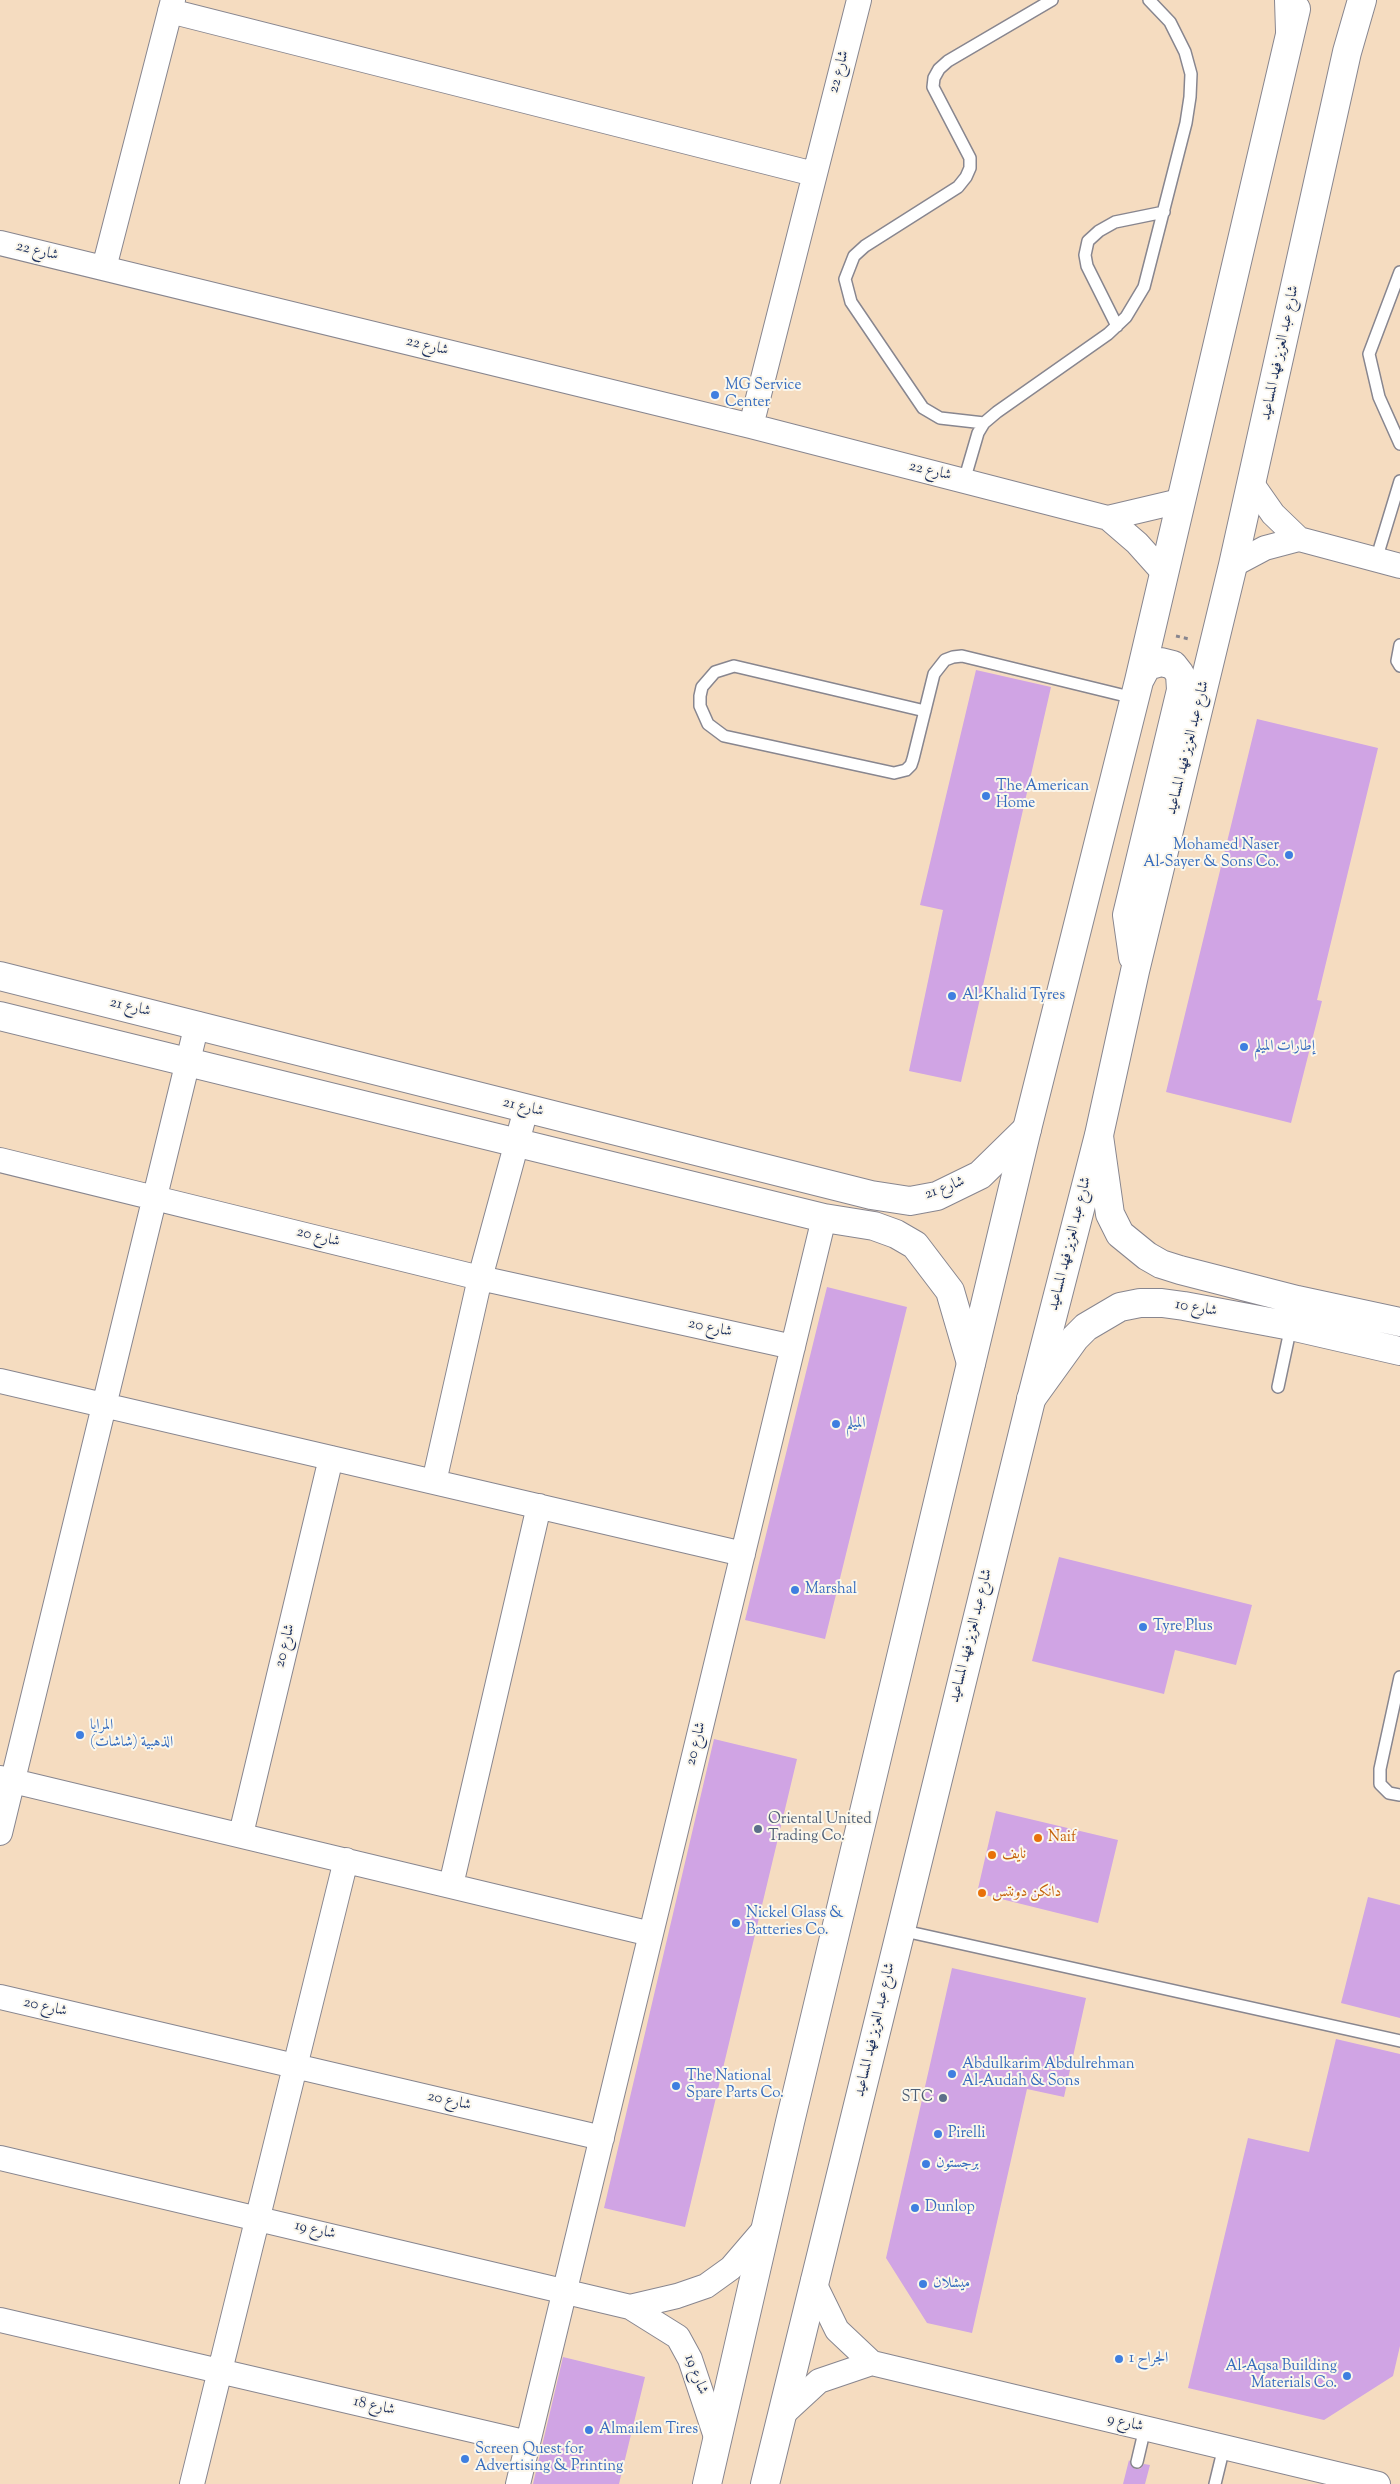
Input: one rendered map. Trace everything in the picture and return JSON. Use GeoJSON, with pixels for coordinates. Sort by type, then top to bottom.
{"type":"FeatureCollection","features":[{"type":"Feature","properties":{"kind":"main road"},"geometry":{"type":"LineString","coordinates":[[1289,0],[1290,31]]}},
{"type":"Feature","properties":{"kind":"main road"},"geometry":{"type":"LineString","coordinates":[[707,2484],[971,1363],[1136,690],[1290,31],[1299,0]]}},
{"type":"Feature","properties":{"kind":"main road","name":"شارع عبد العزيز فهد المساعيد"},"geometry":{"type":"LineString","coordinates":[[765,2484],[813,2281],[1030,1400],[1099,1135],[1135,971],[1252,484],[1347,52],[1362,0]]}},
{"type":"Feature","properties":{"kind":"main road"},"geometry":{"type":"LineString","coordinates":[[1347,52],[1378,0]]}},
{"type":"Feature","properties":{"kind":"main road"},"geometry":{"type":"LineString","coordinates":[[1135,971],[1127,914],[1181,690],[1180,674],[1173,666],[1161,662],[1147,666],[1136,690]]}},
{"type":"Feature","properties":{"kind":"main road","name":"شارع 21"},"geometry":{"type":"LineString","coordinates":[[0,976],[871,1195],[910,1201],[936,1196],[980,1176],[1027,1129]]}},
{"type":"Feature","properties":{"kind":"main road"},"geometry":{"type":"LineString","coordinates":[[0,1016],[188,1060],[824,1218],[874,1226],[896,1234],[915,1245],[950,1291],[971,1363]]}},
{"type":"Feature","properties":{"kind":"main road","name":"شارع 10"},"geometry":{"type":"LineString","coordinates":[[1099,1135],[1110,1214],[1120,1234],[1131,1245],[1161,1264],[1400,1351]]}},
{"type":"Feature","properties":{"kind":"main road","name":"شارع 10"},"geometry":{"type":"LineString","coordinates":[[1030,1400],[1074,1338],[1101,1316],[1120,1307],[1140,1303],[1162,1303],[1400,1322]]}},
{"type":"Feature","properties":{"kind":"street","name":"شارع 22"},"geometry":{"type":"LineString","coordinates":[[751,426],[859,0]]}},
{"type":"Feature","properties":{"kind":"street"},"geometry":{"type":"LineString","coordinates":[[104,268],[171,5],[814,174]]}},
{"type":"Feature","properties":{"kind":"street","name":"شارع 22"},"geometry":{"type":"LineString","coordinates":[[0,243],[751,426],[1108,518],[1137,543],[1164,572]]}},
{"type":"Feature","properties":{"kind":"street"},"geometry":{"type":"LineString","coordinates":[[1252,484],[1273,514],[1299,539],[1400,566]]}},
{"type":"Feature","properties":{"kind":"street","name":"شارع 22"},"geometry":{"type":"LineString","coordinates":[[1108,518],[1180,501]]}},
{"type":"Feature","properties":{"kind":"street"},"geometry":{"type":"LineString","coordinates":[[1233,565],[1265,548],[1299,539]]}},
{"type":"Feature","properties":{"kind":"street"},"geometry":{"type":"LineString","coordinates":[[0,1833],[6,1780],[104,1407],[197,1024]]}},
{"type":"Feature","properties":{"kind":"street"},"geometry":{"type":"LineString","coordinates":[[434,1482],[480,1278],[526,1108]]}},
{"type":"Feature","properties":{"kind":"street","name":"شارع 20"},"geometry":{"type":"LineString","coordinates":[[0,1160],[480,1278],[793,1347]]}},
{"type":"Feature","properties":{"kind":"street","name":"شارع 20"},"geometry":{"type":"LineString","coordinates":[[564,2291],[824,1218]]}},
{"type":"Feature","properties":{"kind":"street"},"geometry":{"type":"LineString","coordinates":[[0,1381],[104,1407],[743,1554]]}},
{"type":"Feature","properties":{"kind":"street","name":"شارع 20"},"geometry":{"type":"LineString","coordinates":[[241,1834],[331,1458]]}},
{"type":"Feature","properties":{"kind":"street"},"geometry":{"type":"LineString","coordinates":[[451,1885],[539,1506]]}},
{"type":"Feature","properties":{"kind":"street"},"geometry":{"type":"LineString","coordinates":[[6,1780],[241,1834],[651,1934]]}},
{"type":"Feature","properties":{"kind":"street"},"geometry":{"type":"LineString","coordinates":[[192,2484],[346,1860]]}},
{"type":"Feature","properties":{"kind":"street","name":"شارع 20"},"geometry":{"type":"LineString","coordinates":[[0,1997],[602,2138]]}},
{"type":"Feature","properties":{"kind":"street","name":"شارع 19"},"geometry":{"type":"LineString","coordinates":[[0,2158],[630,2307],[678,2337],[690,2359],[717,2440]]}},
{"type":"Feature","properties":{"kind":"street","name":"شارع 19"},"geometry":{"type":"LineString","coordinates":[[630,2307],[677,2296],[706,2286],[731,2268],[767,2226]]}},
{"type":"Feature","properties":{"kind":"street"},"geometry":{"type":"LineString","coordinates":[[781,2416],[819,2381],[872,2363],[838,2330],[813,2281]]}},
{"type":"Feature","properties":{"kind":"street"},"geometry":{"type":"LineString","coordinates":[[518,2484],[564,2291]]}},
{"type":"Feature","properties":{"kind":"street","name":"شارع 18"},"geometry":{"type":"LineString","coordinates":[[0,2320],[528,2443]]}},
{"type":"Feature","properties":{"kind":"street","name":"شارع 9"},"geometry":{"type":"LineString","coordinates":[[872,2363],[1378,2484]]}},
{"type":"Feature","properties":{"kind":"lane"},"geometry":{"type":"LineString","coordinates":[[984,423],[940,418],[923,408],[850,302],[845,279],[854,256],[865,246],[958,188],[970,168],[970,158],[933,87],[938,69],[948,60],[1052,0]]}},
{"type":"Feature","properties":{"kind":"lane"},"geometry":{"type":"LineString","coordinates":[[964,480],[978,433],[984,423],[1117,326],[1126,317],[1144,287],[1186,123],[1191,74],[1178,36],[1165,17],[1149,0]]}},
{"type":"Feature","properties":{"kind":"lane"},"geometry":{"type":"LineString","coordinates":[[1117,326],[1087,266],[1085,256],[1088,241],[1099,230],[1115,222],[1164,212]]}},
{"type":"Feature","properties":{"kind":"lane"},"geometry":{"type":"LineString","coordinates":[[1400,272],[1369,354],[1379,397],[1400,444]]}},
{"type":"Feature","properties":{"kind":"lane"},"geometry":{"type":"LineString","coordinates":[[1376,560],[1400,481]]}},
{"type":"Feature","properties":{"kind":"lane"},"geometry":{"type":"LineString","coordinates":[[1400,645],[1398,655],[1400,666]]}},
{"type":"Feature","properties":{"kind":"lane"},"geometry":{"type":"LineString","coordinates":[[925,711],[734,666],[715,672],[702,687],[700,696],[700,706],[708,724],[724,736],[894,773],[906,770],[911,765],[938,666],[945,660],[962,656],[1136,690]]}},
{"type":"Feature","properties":{"kind":"lane"},"geometry":{"type":"LineString","coordinates":[[1278,1387],[1294,1313]]}},
{"type":"Feature","properties":{"kind":"lane"},"geometry":{"type":"LineString","coordinates":[[1400,1677],[1380,1769],[1380,1784],[1389,1793],[1400,1795]]}},
{"type":"Feature","properties":{"kind":"lane"},"geometry":{"type":"LineString","coordinates":[[900,1930],[1400,2042]]}},
{"type":"Feature","properties":{"kind":"lane"},"geometry":{"type":"LineString","coordinates":[[1137,2462],[1145,2428]]}},
{"type":"Feature","properties":{"kind":"lane"},"geometry":{"type":"LineString","coordinates":[[1215,2484],[1224,2447]]}},
{"type":"Feature","properties":{"kind":"path"},"geometry":{"type":"LineString","coordinates":[[1150,630],[1214,645]]}},
{"type":"Feature","properties":{"kind":"building","name":"The American Home"},"geometry":{"type":"Polygon","coordinates":[[[976,670],[1051,687],[961,1082],[909,1071],[943,910],[920,905],[976,670]]]}},
{"type":"Feature","properties":{"kind":"building","name":"Mohamed Naser Al-Sayer & Sons Co."},"geometry":{"type":"Polygon","coordinates":[[[1257,719],[1378,748],[1317,1000],[1322,1001],[1291,1123],[1166,1092],[1257,719]]]}},
{"type":"Feature","properties":{"kind":"building","name":"الميلم"},"geometry":{"type":"Polygon","coordinates":[[[827,1287],[907,1307],[825,1639],[745,1620],[827,1287]]]}},
{"type":"Feature","properties":{"kind":"building","name":"Tyre Plus"},"geometry":{"type":"Polygon","coordinates":[[[1059,1557],[1252,1605],[1236,1665],[1175,1650],[1164,1694],[1032,1661],[1059,1557]]]}},
{"type":"Feature","properties":{"kind":"building"},"geometry":{"type":"Polygon","coordinates":[[[714,1739],[797,1759],[685,2227],[604,2208],[714,1739]]]}},
{"type":"Feature","properties":{"kind":"building"},"geometry":{"type":"Polygon","coordinates":[[[996,1811],[1118,1840],[1098,1923],[977,1893],[996,1811]]]}},
{"type":"Feature","properties":{"kind":"building"},"geometry":{"type":"Polygon","coordinates":[[[1368,1897],[1400,1905],[1400,2018],[1341,2003],[1368,1897]]]}},
{"type":"Feature","properties":{"kind":"building"},"geometry":{"type":"Polygon","coordinates":[[[952,1968],[1086,1998],[1064,2097],[1027,2089],[972,2333],[927,2323],[886,2258],[952,1968]]]}},
{"type":"Feature","properties":{"kind":"building"},"geometry":{"type":"Polygon","coordinates":[[[1336,2039],[1400,2054],[1400,2346],[1393,2376],[1324,2420],[1188,2388],[1248,2138],[1309,2152],[1336,2039]]]}},
{"type":"Feature","properties":{"kind":"building","name":"Almailem Tires"},"geometry":{"type":"Polygon","coordinates":[[[563,2357],[645,2377],[619,2484],[533,2484],[563,2357]]]}},
{"type":"Feature","properties":{"kind":"building"},"geometry":{"type":"Polygon","coordinates":[[[1129,2460],[1135,2469],[1140,2469],[1144,2464],[1150,2465],[1145,2484],[1123,2484],[1129,2460]]]}},
{"type":"Feature","properties":{"kind":"place","name":"MG Service Center"},"geometry":{"type":"Point","coordinates":[715,395]}},
{"type":"Feature","properties":{"kind":"place","name":"The American Home"},"geometry":{"type":"Point","coordinates":[986,796]}},
{"type":"Feature","properties":{"kind":"place","name":"Mohamed Naser Al-Sayer & Sons Co."},"geometry":{"type":"Point","coordinates":[1289,855]}},
{"type":"Feature","properties":{"kind":"place","name":"Al-Khalid Tyres"},"geometry":{"type":"Point","coordinates":[952,996]}},
{"type":"Feature","properties":{"kind":"place","name":"إطارات الميلم"},"geometry":{"type":"Point","coordinates":[1244,1047]}},
{"type":"Feature","properties":{"kind":"place","name":"الميلم"},"geometry":{"type":"Point","coordinates":[836,1424]}},
{"type":"Feature","properties":{"kind":"place","name":"Marshal"},"geometry":{"type":"Point","coordinates":[795,1590]}},
{"type":"Feature","properties":{"kind":"place","name":"Tyre Plus"},"geometry":{"type":"Point","coordinates":[1143,1627]}},
{"type":"Feature","properties":{"kind":"place","name":"المرايا الذهبية (شاشات)"},"geometry":{"type":"Point","coordinates":[80,1735]}},
{"type":"Feature","properties":{"kind":"place","name":"Oriental United Trading Co."},"geometry":{"type":"Point","coordinates":[758,1829]}},
{"type":"Feature","properties":{"kind":"place","name":"Naif"},"geometry":{"type":"Point","coordinates":[1038,1838]}},
{"type":"Feature","properties":{"kind":"place","name":"نايف"},"geometry":{"type":"Point","coordinates":[992,1855]}},
{"type":"Feature","properties":{"kind":"place","name":"دانكن دونتس"},"geometry":{"type":"Point","coordinates":[982,1893]}},
{"type":"Feature","properties":{"kind":"place","name":"Nickel Glass & Batteries Co."},"geometry":{"type":"Point","coordinates":[736,1923]}},
{"type":"Feature","properties":{"kind":"place","name":"Abdulkarim Abdulrehman Al-Audah & Sons"},"geometry":{"type":"Point","coordinates":[952,2074]}},
{"type":"Feature","properties":{"kind":"place","name":"The National Spare Parts Co."},"geometry":{"type":"Point","coordinates":[676,2086]}},
{"type":"Feature","properties":{"kind":"place","name":"STC"},"geometry":{"type":"Point","coordinates":[943,2098]}},
{"type":"Feature","properties":{"kind":"place","name":"Pirelli"},"geometry":{"type":"Point","coordinates":[938,2134]}},
{"type":"Feature","properties":{"kind":"place","name":"برجستون"},"geometry":{"type":"Point","coordinates":[926,2164]}},
{"type":"Feature","properties":{"kind":"place","name":"Dunlop"},"geometry":{"type":"Point","coordinates":[915,2208]}},
{"type":"Feature","properties":{"kind":"place","name":"ميشلان"},"geometry":{"type":"Point","coordinates":[923,2284]}},
{"type":"Feature","properties":{"kind":"place","name":"الجراح 1"},"geometry":{"type":"Point","coordinates":[1119,2359]}},
{"type":"Feature","properties":{"kind":"place","name":"Al-Aqsa Building Materials Co."},"geometry":{"type":"Point","coordinates":[1347,2376]}},
{"type":"Feature","properties":{"kind":"place","name":"Almailem Tires"},"geometry":{"type":"Point","coordinates":[589,2430]}},
{"type":"Feature","properties":{"kind":"place","name":"Screen Quest for Advertising & Printing"},"geometry":{"type":"Point","coordinates":[465,2459]}}]}
